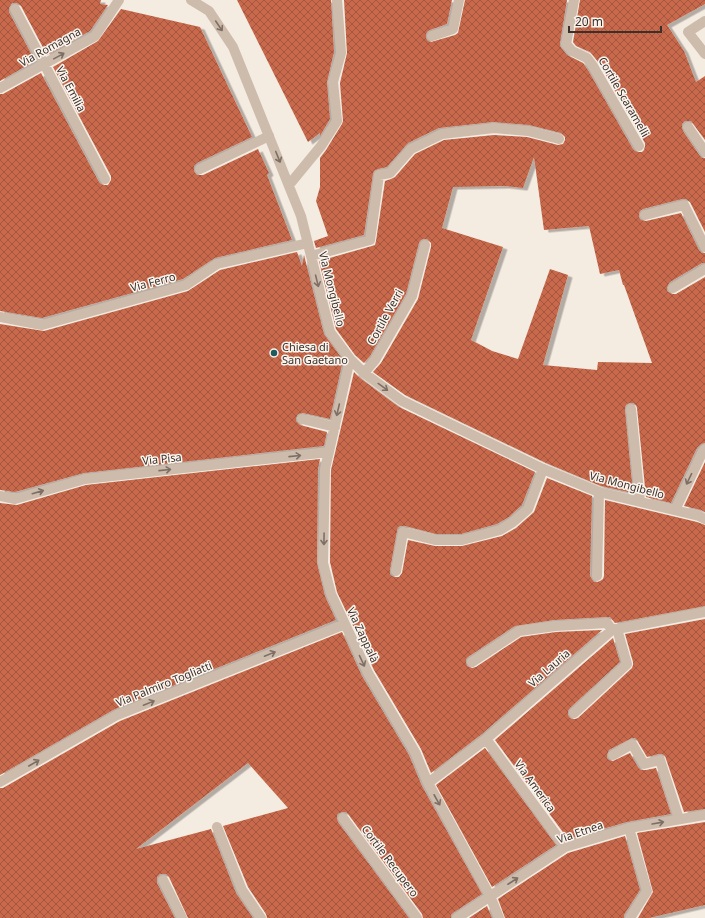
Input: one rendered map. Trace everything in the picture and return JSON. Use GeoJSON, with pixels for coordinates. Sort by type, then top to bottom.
{"type":"FeatureCollection","features":[{"type":"Feature","properties":{"kind":"street","name":"Via Romagna"},"geometry":{"type":"LineString","coordinates":[[0,88],[95,36],[119,0]]}},
{"type":"Feature","properties":{"kind":"street","name":"Via Mongibello"},"geometry":{"type":"LineString","coordinates":[[191,0],[209,11],[233,47],[301,216],[330,332],[350,359],[364,373],[402,401],[543,469],[599,492],[699,516],[705,519]]}},
{"type":"Feature","properties":{"kind":"street"},"geometry":{"type":"LineString","coordinates":[[289,185],[321,146],[336,121],[334,82],[341,53],[337,0]]}},
{"type":"Feature","properties":{"kind":"street"},"geometry":{"type":"LineString","coordinates":[[432,36],[454,29],[459,0]]}},
{"type":"Feature","properties":{"kind":"street","name":"Cortile Scaramelli"},"geometry":{"type":"LineString","coordinates":[[574,0],[566,44],[572,51],[587,58],[593,66],[639,146]]}},
{"type":"Feature","properties":{"kind":"street","name":"Via Emilia"},"geometry":{"type":"LineString","coordinates":[[15,9],[105,180]]}},
{"type":"Feature","properties":{"kind":"street"},"geometry":{"type":"LineString","coordinates":[[705,21],[688,32],[705,54]]}},
{"type":"Feature","properties":{"kind":"street"},"geometry":{"type":"LineString","coordinates":[[311,256],[370,240],[379,175],[390,173],[411,149],[442,134],[494,128],[528,131],[559,139]]}},
{"type":"Feature","properties":{"kind":"street"},"geometry":{"type":"LineString","coordinates":[[688,128],[705,152]]}},
{"type":"Feature","properties":{"kind":"street"},"geometry":{"type":"LineString","coordinates":[[200,169],[269,136]]}},
{"type":"Feature","properties":{"kind":"street"},"geometry":{"type":"LineString","coordinates":[[645,215],[684,205],[705,247]]}},
{"type":"Feature","properties":{"kind":"street","name":"Via Ferro"},"geometry":{"type":"LineString","coordinates":[[0,317],[42,325],[186,285],[217,264],[308,243]]}},
{"type":"Feature","properties":{"kind":"street","name":"Cortile Verri"},"geometry":{"type":"LineString","coordinates":[[364,373],[375,360],[412,296],[425,244]]}},
{"type":"Feature","properties":{"kind":"street"},"geometry":{"type":"LineString","coordinates":[[673,288],[705,269]]}},
{"type":"Feature","properties":{"kind":"street","name":"Via Zappalà"},"geometry":{"type":"LineString","coordinates":[[350,359],[325,469],[323,563],[331,594],[368,673],[415,752],[428,783],[490,896],[500,918]]}},
{"type":"Feature","properties":{"kind":"street"},"geometry":{"type":"LineString","coordinates":[[631,409],[640,502]]}},
{"type":"Feature","properties":{"kind":"street"},"geometry":{"type":"LineString","coordinates":[[302,419],[334,427]]}},
{"type":"Feature","properties":{"kind":"street"},"geometry":{"type":"LineString","coordinates":[[675,510],[705,449]]}},
{"type":"Feature","properties":{"kind":"street","name":"Via Pisa"},"geometry":{"type":"LineString","coordinates":[[0,496],[15,499],[85,479],[329,452]]}},
{"type":"Feature","properties":{"kind":"street"},"geometry":{"type":"LineString","coordinates":[[396,571],[403,532],[435,540],[462,540],[500,530],[513,522],[528,509],[543,469]]}},
{"type":"Feature","properties":{"kind":"street"},"geometry":{"type":"LineString","coordinates":[[597,576],[599,492]]}},
{"type":"Feature","properties":{"kind":"street"},"geometry":{"type":"LineString","coordinates":[[614,629],[705,612]]}},
{"type":"Feature","properties":{"kind":"street"},"geometry":{"type":"LineString","coordinates":[[472,662],[519,631],[555,626],[607,623],[614,629],[627,664],[574,713]]}},
{"type":"Feature","properties":{"kind":"street","name":"Via Palmiro Togliatti"},"geometry":{"type":"LineString","coordinates":[[0,782],[117,715],[345,624]]}},
{"type":"Feature","properties":{"kind":"street","name":"Via Lauria"},"geometry":{"type":"LineString","coordinates":[[428,783],[486,739],[614,629]]}},
{"type":"Feature","properties":{"kind":"street","name":"Via America"},"geometry":{"type":"LineString","coordinates":[[486,739],[565,847]]}},
{"type":"Feature","properties":{"kind":"street"},"geometry":{"type":"LineString","coordinates":[[613,755],[632,744],[644,764],[660,760],[679,819]]}},
{"type":"Feature","properties":{"kind":"street","name":"Via Etnea"},"geometry":{"type":"LineString","coordinates":[[457,918],[565,847],[630,828],[705,815]]}},
{"type":"Feature","properties":{"kind":"street","name":"Cortile Recupero"},"geometry":{"type":"LineString","coordinates":[[343,818],[417,918]]}},
{"type":"Feature","properties":{"kind":"street"},"geometry":{"type":"LineString","coordinates":[[217,827],[242,890],[261,918]]}},
{"type":"Feature","properties":{"kind":"street"},"geometry":{"type":"LineString","coordinates":[[630,828],[647,891],[630,918]]}},
{"type":"Feature","properties":{"kind":"street"},"geometry":{"type":"LineString","coordinates":[[163,880],[182,918]]}},
{"type":"Feature","properties":{"kind":"building"},"geometry":{"type":"Polygon","coordinates":[[[0,0],[101,0],[100,4],[108,5],[90,31],[47,55],[21,6],[16,3],[12,3],[9,8],[9,12],[35,61],[0,81],[0,0]]]}},
{"type":"Feature","properties":{"kind":"building"},"geometry":{"type":"Polygon","coordinates":[[[237,0],[331,0],[334,52],[327,82],[330,119],[320,136],[320,133],[308,142],[237,0]]]}},
{"type":"Feature","properties":{"kind":"building"},"geometry":{"type":"Polygon","coordinates":[[[344,0],[452,0],[447,24],[427,32],[426,38],[431,42],[458,33],[465,0],[567,0],[560,46],[567,55],[583,63],[633,149],[635,151],[642,152],[644,150],[645,143],[599,63],[590,52],[576,46],[573,42],[580,0],[705,0],[705,4],[667,25],[684,51],[696,82],[705,76],[705,140],[691,121],[685,121],[682,124],[682,127],[683,131],[700,156],[705,158],[705,232],[690,202],[686,199],[643,209],[639,214],[641,220],[646,221],[681,213],[699,250],[702,253],[705,253],[705,263],[702,263],[670,282],[667,288],[667,291],[670,293],[676,294],[705,277],[705,443],[701,444],[697,448],[671,503],[646,497],[637,408],[633,403],[627,404],[625,410],[633,493],[601,486],[546,463],[405,395],[373,372],[381,363],[418,299],[431,247],[431,243],[427,239],[423,239],[419,243],[406,294],[370,356],[364,363],[355,355],[336,329],[319,261],[375,245],[385,181],[395,177],[415,154],[444,140],[494,135],[527,137],[558,145],[563,144],[565,140],[565,137],[561,133],[529,125],[493,122],[439,128],[408,143],[387,167],[374,171],[364,235],[316,248],[314,241],[328,236],[316,201],[320,187],[320,158],[343,121],[340,83],[347,53],[344,0]],[[534,157],[523,188],[505,186],[453,187],[442,228],[503,247],[471,340],[492,351],[518,359],[550,269],[568,275],[543,365],[597,370],[598,362],[652,363],[623,285],[619,270],[600,274],[589,226],[544,230],[534,157]]]}},
{"type":"Feature","properties":{"kind":"building"},"geometry":{"type":"Polygon","coordinates":[[[121,9],[200,27],[252,137],[197,163],[194,166],[194,171],[197,175],[203,175],[258,149],[269,173],[267,175],[292,240],[215,258],[183,279],[42,318],[0,311],[0,94],[3,94],[41,73],[99,182],[104,185],[108,185],[111,180],[111,176],[53,67],[98,41],[121,9]]]}},
{"type":"Feature","properties":{"kind":"building"},"geometry":{"type":"Polygon","coordinates":[[[297,252],[302,266],[304,255],[324,334],[343,360],[330,419],[303,413],[298,414],[296,418],[296,421],[300,425],[327,432],[324,446],[84,473],[15,492],[0,490],[0,324],[44,331],[188,291],[220,270],[297,252]]]}},
{"type":"Feature","properties":{"kind":"building"},"geometry":{"type":"Polygon","coordinates":[[[354,372],[399,407],[535,472],[522,505],[509,517],[497,524],[461,534],[436,534],[405,526],[398,527],[390,570],[390,574],[392,576],[399,577],[402,573],[408,540],[435,546],[462,546],[502,536],[516,528],[534,512],[547,478],[592,496],[590,576],[594,582],[600,581],[604,576],[605,500],[705,525],[705,606],[615,623],[610,617],[607,617],[554,620],[515,626],[468,657],[466,659],[467,666],[472,668],[476,667],[521,637],[556,632],[602,630],[482,734],[431,773],[421,749],[374,670],[337,592],[330,562],[331,470],[354,372]]]}},
{"type":"Feature","properties":{"kind":"building"},"geometry":{"type":"Polygon","coordinates":[[[320,459],[318,469],[317,563],[325,596],[336,620],[115,709],[0,775],[0,503],[17,505],[86,485],[320,459]]]}},
{"type":"Feature","properties":{"kind":"building"},"geometry":{"type":"Polygon","coordinates":[[[705,462],[705,512],[684,506],[705,462]]]}},
{"type":"Feature","properties":{"kind":"building"},"geometry":{"type":"Polygon","coordinates":[[[705,619],[705,809],[684,812],[665,756],[659,754],[647,757],[637,740],[632,738],[609,750],[607,758],[613,761],[630,753],[641,770],[656,768],[671,814],[627,822],[568,839],[495,740],[613,638],[620,662],[570,708],[568,714],[572,719],[578,718],[632,668],[633,662],[625,634],[705,619]]]}},
{"type":"Feature","properties":{"kind":"building"},"geometry":{"type":"Polygon","coordinates":[[[342,632],[362,676],[409,755],[422,786],[482,894],[453,913],[451,918],[423,918],[422,914],[348,814],[343,812],[337,815],[338,822],[409,918],[267,918],[266,914],[248,887],[223,826],[288,808],[248,763],[136,849],[211,829],[236,893],[253,918],[188,918],[169,877],[166,874],[160,874],[157,877],[157,883],[175,918],[0,918],[0,788],[3,788],[120,721],[342,632]]]}},
{"type":"Feature","properties":{"kind":"building"},"geometry":{"type":"Polygon","coordinates":[[[485,748],[556,845],[492,887],[436,785],[485,748]]]}},
{"type":"Feature","properties":{"kind":"building"},"geometry":{"type":"Polygon","coordinates":[[[705,822],[705,905],[649,918],[638,918],[653,892],[637,833],[705,822]]]}},
{"type":"Feature","properties":{"kind":"building"},"geometry":{"type":"Polygon","coordinates":[[[625,836],[640,890],[624,915],[624,918],[505,918],[498,899],[568,853],[625,836]]]}},
{"type":"Feature","properties":{"kind":"building"},"geometry":{"type":"Polygon","coordinates":[[[487,906],[492,918],[469,918],[487,906]]]}},
{"type":"Feature","properties":{"kind":"place","name":"Chiesa di San Gaetano"},"geometry":{"type":"Point","coordinates":[274,353]}}]}
